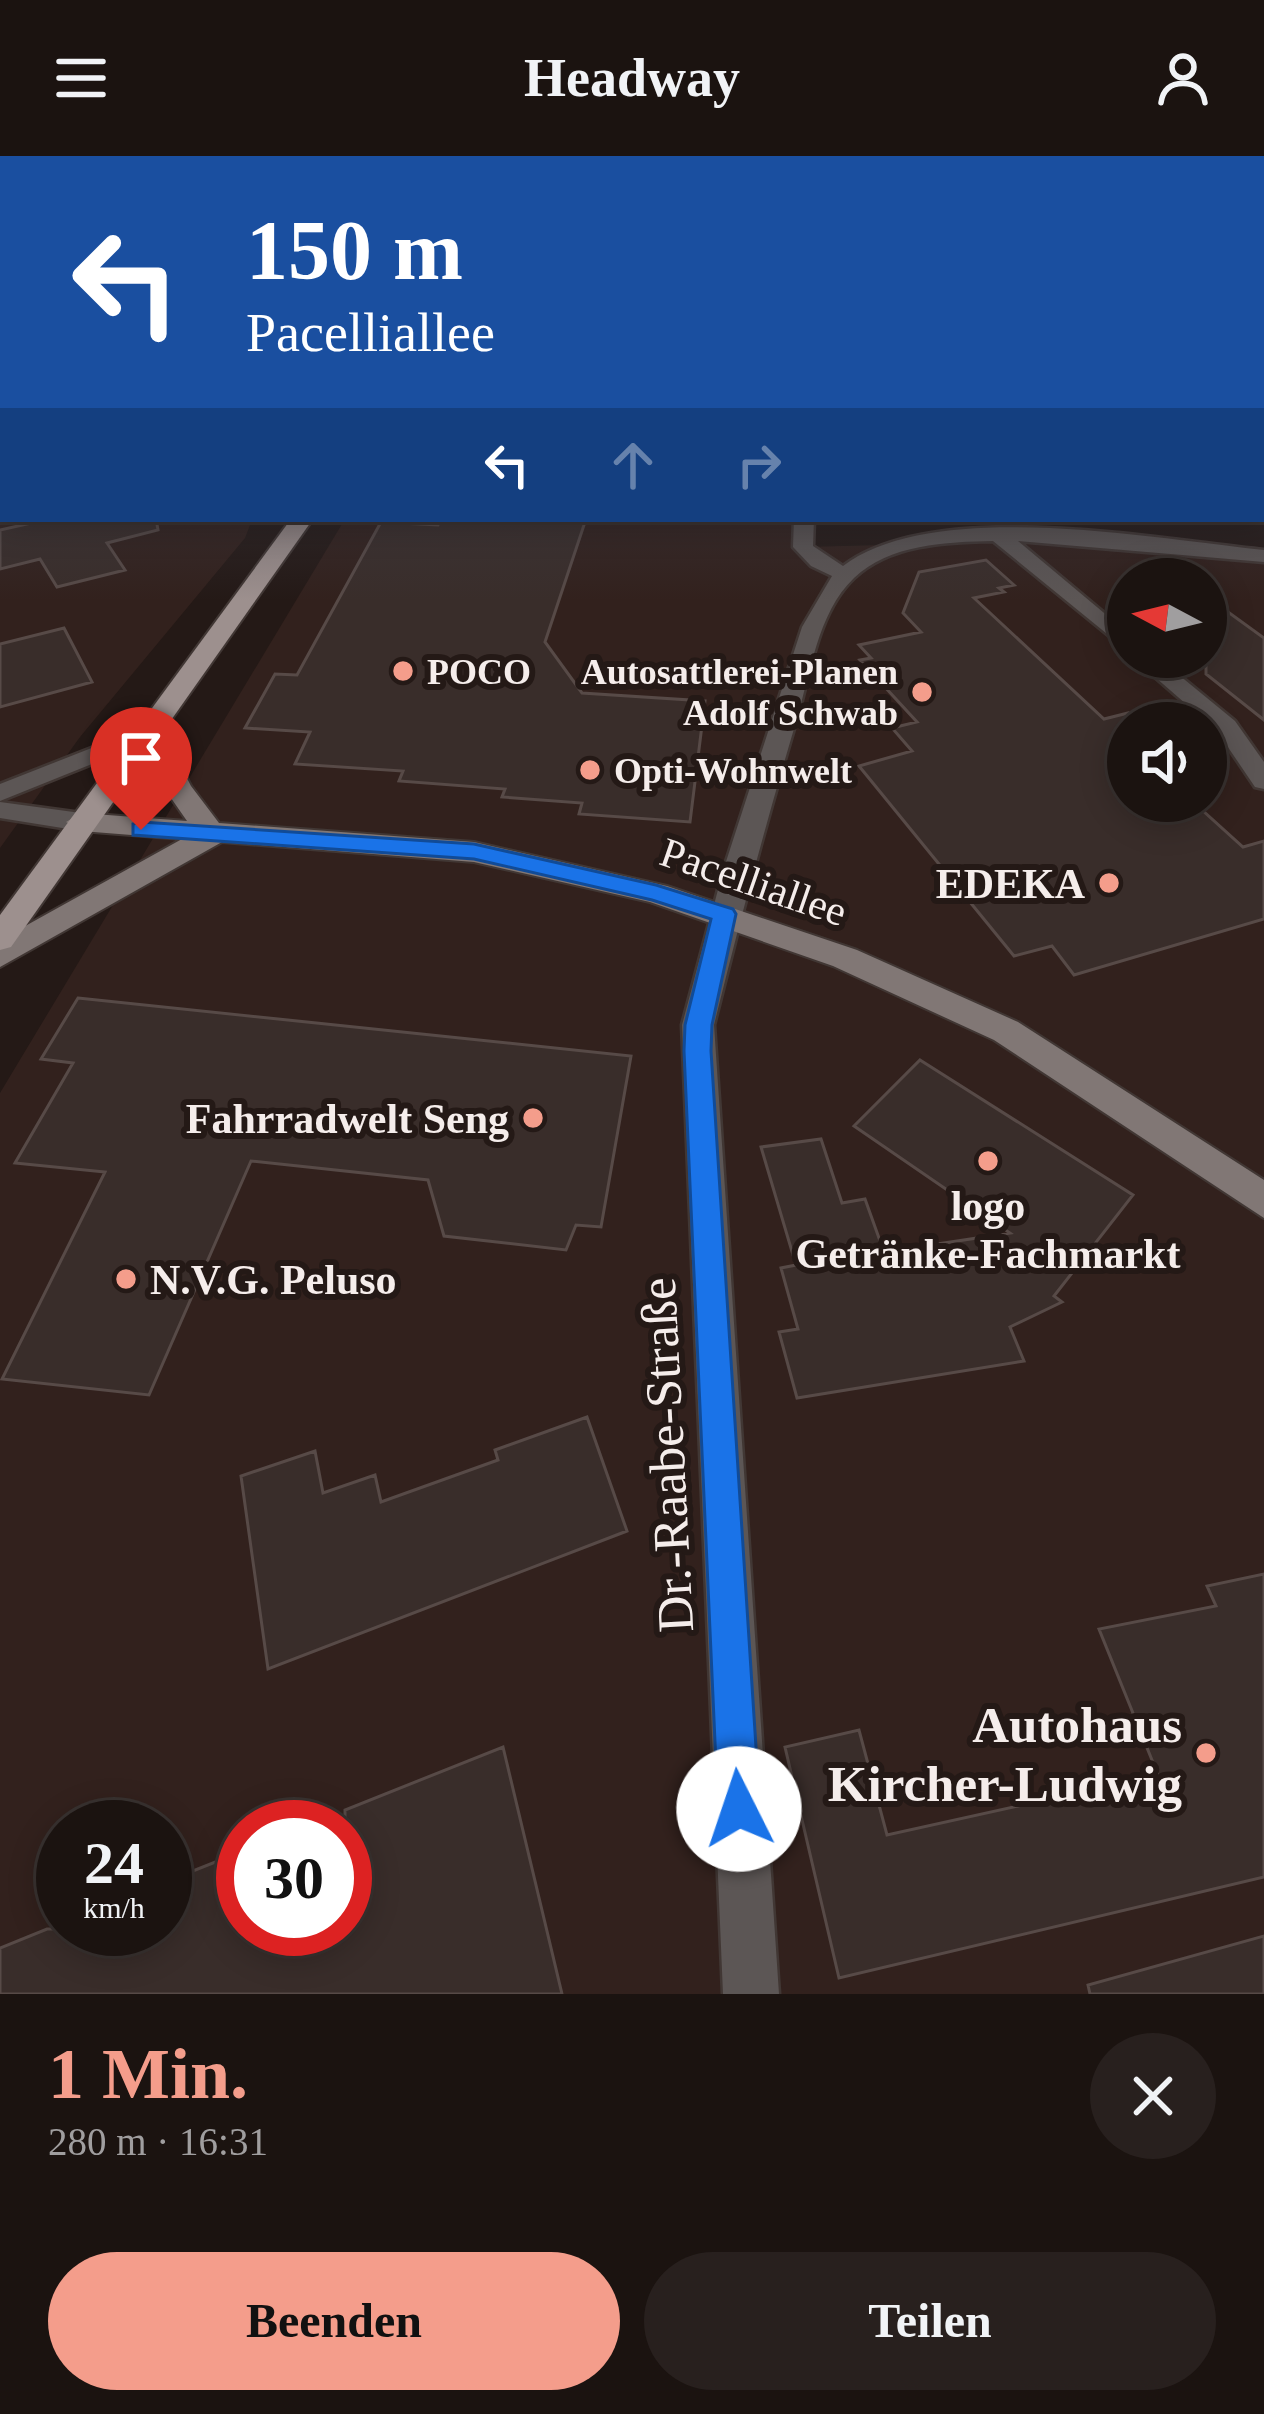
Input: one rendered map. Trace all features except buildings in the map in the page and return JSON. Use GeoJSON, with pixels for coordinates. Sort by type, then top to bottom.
{"type":"FeatureCollection","features":[{"type":"Feature","properties":{"kind":"main road"},"geometry":{"type":"LineString","coordinates":[[0,939],[250,593],[293,522]]}},
{"type":"Feature","properties":{"kind":"main road"},"geometry":{"type":"LineString","coordinates":[[0,955],[212,835],[178,788],[150,732]]}},
{"type":"Feature","properties":{"kind":"main road","name":"Pacelliallee"},"geometry":{"type":"LineString","coordinates":[[81,823],[474,852],[656,892],[845,958],[1006,1030],[1264,1201]]}},
{"type":"Feature","properties":{"kind":"street"},"geometry":{"type":"LineString","coordinates":[[803,522],[800,541],[809,556],[845,574],[901,545],[997,534],[1264,556]]}},
{"type":"Feature","properties":{"kind":"street"},"geometry":{"type":"LineString","coordinates":[[997,534],[1107,626]]}},
{"type":"Feature","properties":{"kind":"street","name":"Dr.-Raabe-Straße"},"geometry":{"type":"LineString","coordinates":[[751,1994],[698,1051],[702,1008],[724,914],[813,627],[824,597],[845,574]]}},
{"type":"Feature","properties":{"kind":"street"},"geometry":{"type":"LineString","coordinates":[[1169,678],[1226,726],[1264,781]]}},
{"type":"Feature","properties":{"kind":"street"},"geometry":{"type":"LineString","coordinates":[[0,793],[150,732]]}},
{"type":"Feature","properties":{"kind":"street"},"geometry":{"type":"LineString","coordinates":[[0,810],[81,823]]}},
{"type":"Feature","properties":{"kind":"shaded area"},"geometry":{"type":"Polygon","coordinates":[[[0,522],[251,522],[245,538],[80,737],[0,848],[0,522]]]}},
{"type":"Feature","properties":{"kind":"shaded area"},"geometry":{"type":"Polygon","coordinates":[[[343,522],[808,522],[803,547],[1037,541],[1221,558],[1107,558],[1107,678],[1227,678],[1227,559],[1264,562],[1264,1994],[0,1994],[0,1093],[343,522]]]}},
{"type":"Feature","properties":{"kind":"place","name":"POCO"},"geometry":{"type":"Point","coordinates":[403,671]}},
{"type":"Feature","properties":{"kind":"place","name":"Autosattlerei-Planen Adolf Schwab"},"geometry":{"type":"Point","coordinates":[922,692]}},
{"type":"Feature","properties":{"kind":"place","name":"Opti-Wohnwelt"},"geometry":{"type":"Point","coordinates":[590,770]}},
{"type":"Feature","properties":{"kind":"place","name":"EDEKA"},"geometry":{"type":"Point","coordinates":[1109,883]}},
{"type":"Feature","properties":{"kind":"place","name":"Fahrradwelt Seng"},"geometry":{"type":"Point","coordinates":[533,1118]}},
{"type":"Feature","properties":{"kind":"place","name":"logo Getränke-Fachmarkt"},"geometry":{"type":"Point","coordinates":[988,1161]}},
{"type":"Feature","properties":{"kind":"place","name":"N.V.G. Peluso"},"geometry":{"type":"Point","coordinates":[126,1279]}},
{"type":"Feature","properties":{"kind":"place","name":"Autohaus Kircher-Ludwig"},"geometry":{"type":"Point","coordinates":[1206,1753]}},
{"type":"Feature","properties":{"kind":"route"},"geometry":{"type":"LineString","coordinates":[[141,830],[474,852],[656,892],[724,914],[698,1025],[698,1051],[739,1809]]}}]}
